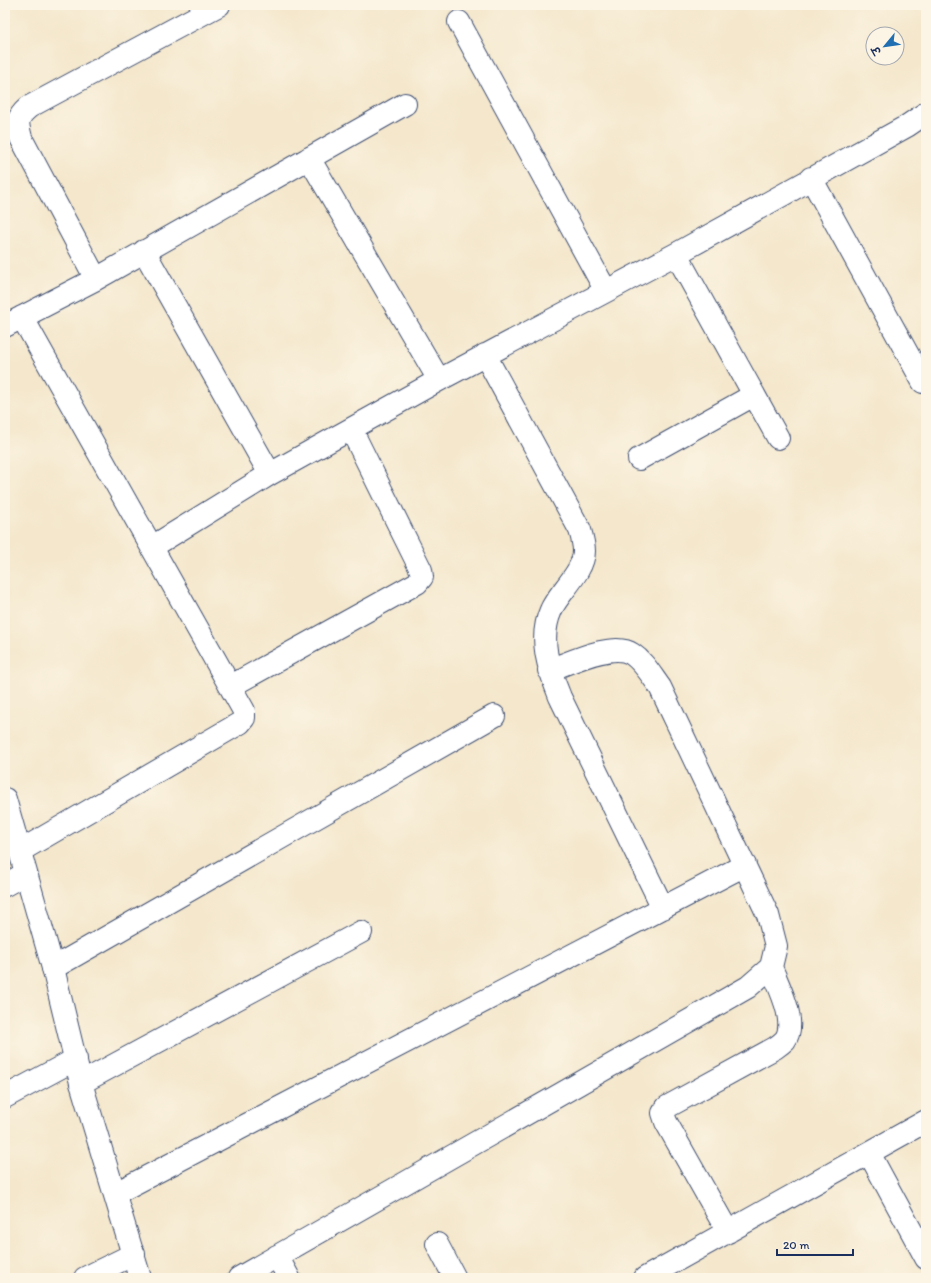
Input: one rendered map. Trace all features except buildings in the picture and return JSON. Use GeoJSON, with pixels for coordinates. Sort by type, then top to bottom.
{"type":"FeatureCollection","features":[{"type":"Feature","properties":{"kind":"street"},"geometry":{"type":"LineString","coordinates":[[96,279],[22,138],[18,125],[20,115],[29,107],[219,5]]}},
{"type":"Feature","properties":{"kind":"street"},"geometry":{"type":"LineString","coordinates":[[460,22],[606,291]]}},
{"type":"Feature","properties":{"kind":"street"},"geometry":{"type":"LineString","coordinates":[[20,851],[240,723],[244,718],[244,711],[152,547],[13,322],[96,279],[405,104]]}},
{"type":"Feature","properties":{"kind":"street"},"geometry":{"type":"LineString","coordinates":[[152,547],[270,474],[485,355],[676,254],[907,126],[926,113]]}},
{"type":"Feature","properties":{"kind":"street"},"geometry":{"type":"LineString","coordinates":[[309,158],[439,380]]}},
{"type":"Feature","properties":{"kind":"street"},"geometry":{"type":"LineString","coordinates":[[811,178],[923,382]]}},
{"type":"Feature","properties":{"kind":"street"},"geometry":{"type":"LineString","coordinates":[[144,252],[270,474]]}},
{"type":"Feature","properties":{"kind":"street"},"geometry":{"type":"LineString","coordinates":[[676,254],[778,438]]}},
{"type":"Feature","properties":{"kind":"street"},"geometry":{"type":"LineString","coordinates":[[485,355],[580,530],[584,552],[576,574],[551,610],[544,634],[549,670],[560,697],[663,908]]}},
{"type":"Feature","properties":{"kind":"street"},"geometry":{"type":"LineString","coordinates":[[639,459],[754,395]]}},
{"type":"Feature","properties":{"kind":"street"},"geometry":{"type":"LineString","coordinates":[[230,686],[418,583],[422,577],[421,570],[351,429]]}},
{"type":"Feature","properties":{"kind":"street"},"geometry":{"type":"LineString","coordinates":[[549,670],[614,649],[630,652],[644,664],[660,687],[768,914],[776,946],[771,967],[788,1011],[789,1029],[785,1040],[775,1048],[668,1107],[663,1113],[666,1122],[728,1232]]}},
{"type":"Feature","properties":{"kind":"street"},"geometry":{"type":"LineString","coordinates":[[53,968],[494,716]]}},
{"type":"Feature","properties":{"kind":"street"},"geometry":{"type":"LineString","coordinates":[[5,799],[25,874],[53,968],[81,1083],[116,1193],[140,1278]]}},
{"type":"Feature","properties":{"kind":"street"},"geometry":{"type":"LineString","coordinates":[[116,1193],[745,865]]}},
{"type":"Feature","properties":{"kind":"street"},"geometry":{"type":"LineString","coordinates":[[5,885],[25,874]]}},
{"type":"Feature","properties":{"kind":"street"},"geometry":{"type":"LineString","coordinates":[[81,1083],[361,932]]}},
{"type":"Feature","properties":{"kind":"street"},"geometry":{"type":"LineString","coordinates":[[239,1278],[748,987],[771,967]]}},
{"type":"Feature","properties":{"kind":"street"},"geometry":{"type":"LineString","coordinates":[[5,1097],[76,1059]]}},
{"type":"Feature","properties":{"kind":"street"},"geometry":{"type":"LineString","coordinates":[[645,1278],[926,1121]]}},
{"type":"Feature","properties":{"kind":"street"},"geometry":{"type":"LineString","coordinates":[[869,1153],[926,1258]]}},
{"type":"Feature","properties":{"kind":"street"},"geometry":{"type":"LineString","coordinates":[[437,1244],[455,1278]]}},
{"type":"Feature","properties":{"kind":"street"},"geometry":{"type":"LineString","coordinates":[[85,1278],[134,1254]]}},
{"type":"Feature","properties":{"kind":"street"},"geometry":{"type":"LineString","coordinates":[[277,1256],[288,1278]]}}]}
